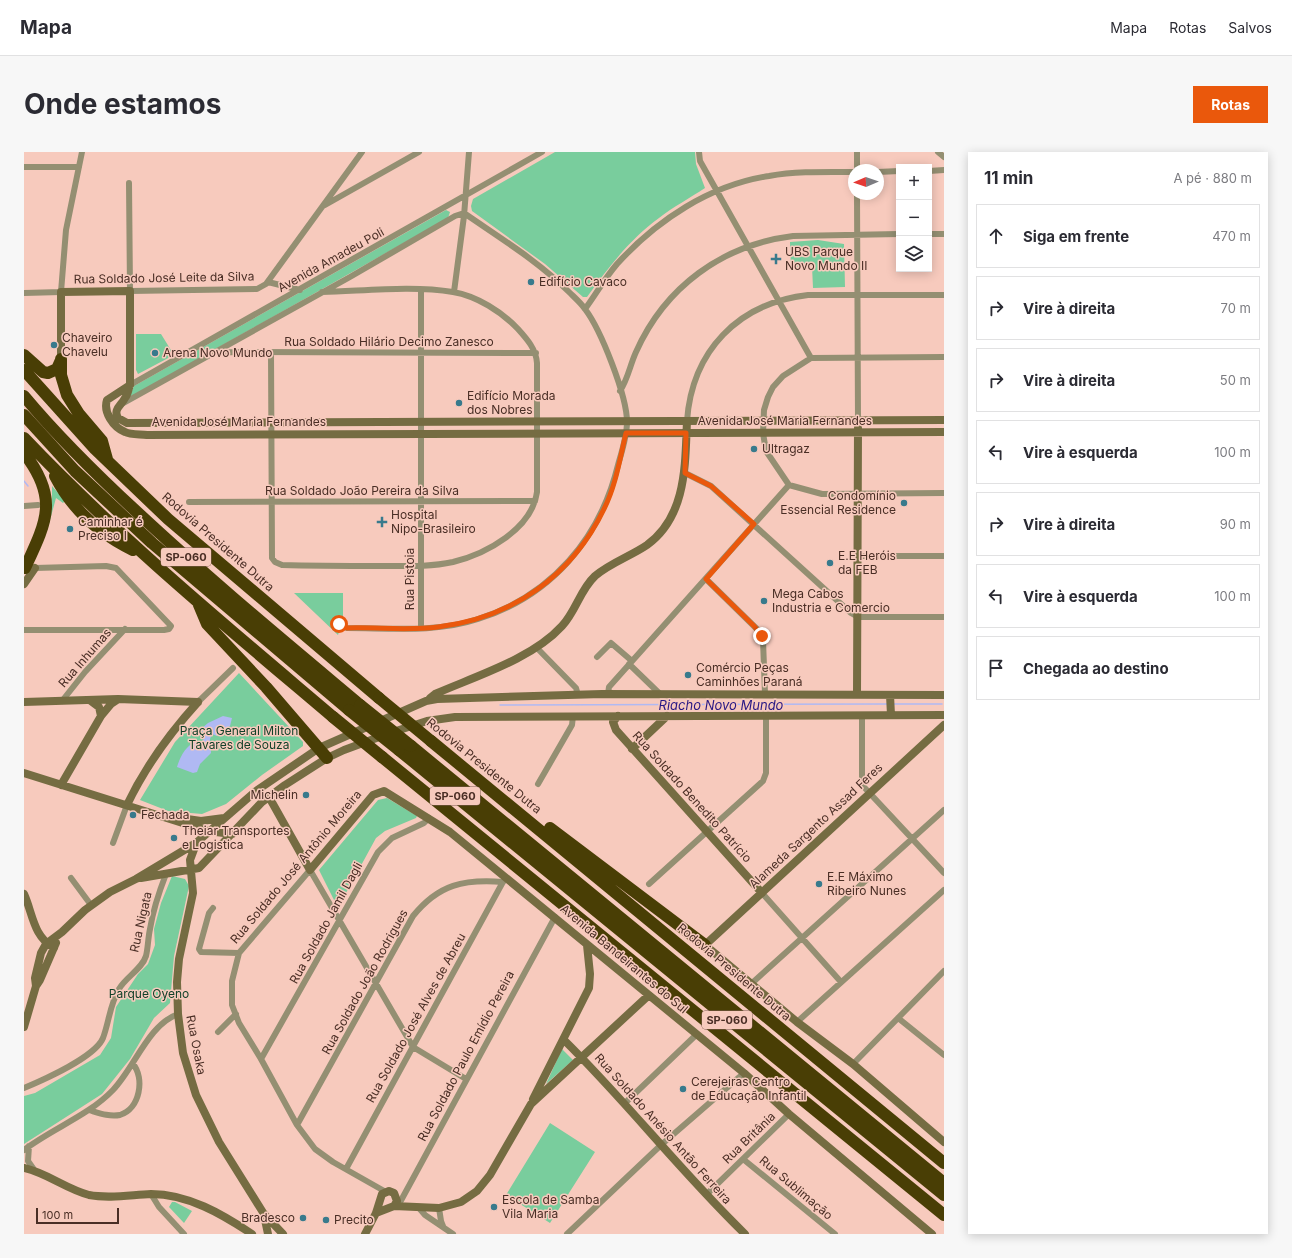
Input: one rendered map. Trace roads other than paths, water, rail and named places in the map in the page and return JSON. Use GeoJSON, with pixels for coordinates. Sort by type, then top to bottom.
{"type":"FeatureCollection","features":[{"type":"Feature","properties":{"kind":"highway"},"geometry":{"type":"LineString","coordinates":[[24,355],[43,372],[48,373],[57,369],[61,359]]}},
{"type":"Feature","properties":{"kind":"highway"},"geometry":{"type":"LineString","coordinates":[[61,359],[61,376],[67,395],[79,414],[102,441],[107,460]]}},
{"type":"Feature","properties":{"kind":"highway","name":"Rodovia Presidente Dutra"},"geometry":{"type":"LineString","coordinates":[[24,370],[107,460],[168,518],[379,698],[944,1163]]}},
{"type":"Feature","properties":{"kind":"highway","name":"SP-060"},"geometry":{"type":"LineString","coordinates":[[24,396],[84,463],[236,600],[411,746],[514,837],[944,1196]]}},
{"type":"Feature","properties":{"kind":"highway","name":"SP-060"},"geometry":{"type":"LineString","coordinates":[[24,415],[76,471],[152,543],[349,710],[399,750],[514,837],[944,1183]]}},
{"type":"Feature","properties":{"kind":"highway","name":"SP-060"},"geometry":{"type":"LineString","coordinates":[[24,438],[50,466],[60,486],[72,503],[101,532],[143,554],[382,757],[944,1215]]}},
{"type":"Feature","properties":{"kind":"highway"},"geometry":{"type":"LineString","coordinates":[[24,453],[32,463],[44,486],[46,504],[43,526],[27,568]]}},
{"type":"Feature","properties":{"kind":"highway"},"geometry":{"type":"LineString","coordinates":[[198,602],[207,624],[327,758]]}},
{"type":"Feature","properties":{"kind":"highway"},"geometry":{"type":"LineString","coordinates":[[523,816],[538,821],[557,833],[705,946]]}},
{"type":"Feature","properties":{"kind":"highway"},"geometry":{"type":"LineString","coordinates":[[610,888],[598,886],[529,836],[514,837],[518,854],[678,994],[687,1007]]}},
{"type":"Feature","properties":{"kind":"main road","name":"Rua Soldado José Leite da Silva"},"geometry":{"type":"LineString","coordinates":[[61,292],[130,291]]}},
{"type":"Feature","properties":{"kind":"main road"},"geometry":{"type":"LineString","coordinates":[[120,404],[127,395],[130,385],[130,291]]}},
{"type":"Feature","properties":{"kind":"main road"},"geometry":{"type":"LineString","coordinates":[[61,292],[61,359]]}},
{"type":"Feature","properties":{"kind":"main road","name":"Avenida José Maria Fernandes"},"geometry":{"type":"LineString","coordinates":[[130,385],[109,397],[106,408],[113,423],[124,431],[138,434],[944,432]]}},
{"type":"Feature","properties":{"kind":"main road","name":"Avenida José Maria Fernandes"},"geometry":{"type":"LineString","coordinates":[[120,404],[116,413],[118,418],[122,422],[138,423],[944,420]]}},
{"type":"Feature","properties":{"kind":"main road"},"geometry":{"type":"LineString","coordinates":[[24,1027],[36,986],[38,964],[46,944],[91,906],[110,892],[136,879],[196,843],[241,804],[319,748],[426,701],[436,694],[538,648],[567,621],[587,586],[596,576],[636,552],[656,537],[673,513],[685,473],[687,420]]}},
{"type":"Feature","properties":{"kind":"main road"},"geometry":{"type":"LineString","coordinates":[[857,695],[858,420]]}},
{"type":"Feature","properties":{"kind":"main road"},"geometry":{"type":"LineString","coordinates":[[138,423],[138,434]]}},
{"type":"Feature","properties":{"kind":"main road"},"geometry":{"type":"LineString","coordinates":[[24,584],[27,568]]}},
{"type":"Feature","properties":{"kind":"main road"},"geometry":{"type":"LineString","coordinates":[[426,701],[437,699],[608,694],[765,694],[857,695],[890,697],[944,696]]}},
{"type":"Feature","properties":{"kind":"main road"},"geometry":{"type":"LineString","coordinates":[[890,697],[891,713]]}},
{"type":"Feature","properties":{"kind":"main road"},"geometry":{"type":"LineString","coordinates":[[24,702],[118,699],[198,702]]}},
{"type":"Feature","properties":{"kind":"main road"},"geometry":{"type":"LineString","coordinates":[[61,784],[101,716],[111,704],[118,699]]}},
{"type":"Feature","properties":{"kind":"main road"},"geometry":{"type":"LineString","coordinates":[[91,701],[99,707],[101,716]]}},
{"type":"Feature","properties":{"kind":"main road"},"geometry":{"type":"LineString","coordinates":[[127,805],[150,762],[171,732],[198,702]]}},
{"type":"Feature","properties":{"kind":"main road"},"geometry":{"type":"LineString","coordinates":[[136,879],[192,870],[202,865],[269,797],[309,769],[344,750],[427,721],[447,718],[573,716],[862,716],[891,713],[944,715]]}},
{"type":"Feature","properties":{"kind":"main road","name":"Rua Soldado Benedito Patrício"},"geometry":{"type":"LineString","coordinates":[[618,716],[613,722],[613,726],[762,893]]}},
{"type":"Feature","properties":{"kind":"main road"},"geometry":{"type":"LineString","coordinates":[[632,749],[667,716]]}},
{"type":"Feature","properties":{"kind":"main road","name":"Alameda Sargento Assad Feres"},"geometry":{"type":"LineString","coordinates":[[705,946],[944,725]]}},
{"type":"Feature","properties":{"kind":"main road"},"geometry":{"type":"LineString","coordinates":[[284,772],[282,781],[271,791],[269,797],[310,870]]}},
{"type":"Feature","properties":{"kind":"main road"},"geometry":{"type":"LineString","coordinates":[[24,773],[170,818],[208,832],[232,834]]}},
{"type":"Feature","properties":{"kind":"main road","name":"Avenida Bandeirantes do Sul"},"geometry":{"type":"LineString","coordinates":[[384,791],[429,818],[505,880],[555,917],[696,1035],[744,1073],[789,1114],[932,1234]]}},
{"type":"Feature","properties":{"kind":"main road","name":"Rua Soldado José Antônio Moreira"},"geometry":{"type":"LineString","coordinates":[[310,870],[373,795],[384,791]]}},
{"type":"Feature","properties":{"kind":"main road"},"geometry":{"type":"LineString","coordinates":[[241,804],[246,808],[247,818]]}},
{"type":"Feature","properties":{"kind":"main road"},"geometry":{"type":"LineString","coordinates":[[170,818],[201,821],[225,817]]}},
{"type":"Feature","properties":{"kind":"main road","name":"Rua Osaka"},"geometry":{"type":"LineString","coordinates":[[196,843],[190,860],[193,893],[179,959],[177,982],[178,1014],[187,1069],[202,1110],[219,1142],[264,1214]]}},
{"type":"Feature","properties":{"kind":"main road"},"geometry":{"type":"LineString","coordinates":[[24,894],[36,929],[46,944],[54,948]]}},
{"type":"Feature","properties":{"kind":"main road"},"geometry":{"type":"LineString","coordinates":[[36,986],[62,932]]}},
{"type":"Feature","properties":{"kind":"main road"},"geometry":{"type":"LineString","coordinates":[[380,1199],[382,1204],[396,1203],[419,1208],[439,1208],[453,1205],[470,1197],[485,1183],[531,1104],[589,988],[590,974],[587,945]]}},
{"type":"Feature","properties":{"kind":"main road"},"geometry":{"type":"LineString","coordinates":[[705,946],[797,1022],[853,1064],[944,1142]]}},
{"type":"Feature","properties":{"kind":"main road"},"geometry":{"type":"LineString","coordinates":[[531,1104],[649,995]]}},
{"type":"Feature","properties":{"kind":"main road","name":"Rua Soldado Anésio Antão Ferreira"},"geometry":{"type":"LineString","coordinates":[[564,1040],[624,1103],[706,1194],[745,1234]]}},
{"type":"Feature","properties":{"kind":"main road"},"geometry":{"type":"LineString","coordinates":[[24,1168],[35,1171],[91,1195],[115,1196],[151,1194],[183,1198],[201,1205],[252,1234]]}},
{"type":"Feature","properties":{"kind":"main road"},"geometry":{"type":"LineString","coordinates":[[365,1234],[376,1213],[380,1199],[386,1192],[392,1192],[396,1203]]}},
{"type":"Feature","properties":{"kind":"main road"},"geometry":{"type":"LineString","coordinates":[[376,1213],[396,1203]]}},
{"type":"Feature","properties":{"kind":"main road"},"geometry":{"type":"LineString","coordinates":[[264,1214],[268,1234]]}},
{"type":"Feature","properties":{"kind":"main road"},"geometry":{"type":"LineString","coordinates":[[264,1214],[283,1234]]}},
{"type":"Feature","properties":{"kind":"street"},"geometry":{"type":"LineString","coordinates":[[61,292],[66,230],[82,152]]}},
{"type":"Feature","properties":{"kind":"street"},"geometry":{"type":"LineString","coordinates":[[268,282],[362,152]]}},
{"type":"Feature","properties":{"kind":"street"},"geometry":{"type":"LineString","coordinates":[[324,206],[419,152]]}},
{"type":"Feature","properties":{"kind":"street"},"geometry":{"type":"LineString","coordinates":[[454,292],[464,213],[469,152]]}},
{"type":"Feature","properties":{"kind":"street","name":"Avenida Amadeu Poli"},"geometry":{"type":"LineString","coordinates":[[130,385],[542,152]]}},
{"type":"Feature","properties":{"kind":"street"},"geometry":{"type":"LineString","coordinates":[[699,152],[700,161],[811,358]]}},
{"type":"Feature","properties":{"kind":"street"},"geometry":{"type":"LineString","coordinates":[[857,152],[857,164]]}},
{"type":"Feature","properties":{"kind":"street"},"geometry":{"type":"LineString","coordinates":[[938,152],[944,157]]}},
{"type":"Feature","properties":{"kind":"street"},"geometry":{"type":"LineString","coordinates":[[24,167],[79,168]]}},
{"type":"Feature","properties":{"kind":"street"},"geometry":{"type":"LineString","coordinates":[[932,171],[944,170]]}},
{"type":"Feature","properties":{"kind":"street"},"geometry":{"type":"LineString","coordinates":[[884,172],[896,171]]}},
{"type":"Feature","properties":{"kind":"street"},"geometry":{"type":"LineString","coordinates":[[585,309],[616,265],[654,228],[707,194],[774,175],[812,172],[848,172]]}},
{"type":"Feature","properties":{"kind":"street"},"geometry":{"type":"LineString","coordinates":[[129,184],[130,291]]}},
{"type":"Feature","properties":{"kind":"street"},"geometry":{"type":"LineString","coordinates":[[857,200],[858,420]]}},
{"type":"Feature","properties":{"kind":"street"},"geometry":{"type":"LineString","coordinates":[[447,207],[452,214],[450,218]]}},
{"type":"Feature","properties":{"kind":"street"},"geometry":{"type":"LineString","coordinates":[[336,620],[342,626],[347,628],[421,628],[444,626],[477,620],[524,600],[545,584],[577,551],[604,509],[614,484],[626,433],[627,421],[620,391],[606,349],[585,309],[543,269],[464,213]]}},
{"type":"Feature","properties":{"kind":"street","name":"Avenida Amadeu Poli"},"geometry":{"type":"LineString","coordinates":[[120,404],[350,277],[450,218],[464,213]]}},
{"type":"Feature","properties":{"kind":"street"},"geometry":{"type":"LineString","coordinates":[[620,391],[627,380],[636,352],[666,303],[682,286],[708,265],[748,246],[793,236],[896,234]]}},
{"type":"Feature","properties":{"kind":"street"},"geometry":{"type":"LineString","coordinates":[[932,234],[944,234]]}},
{"type":"Feature","properties":{"kind":"street"},"geometry":{"type":"LineString","coordinates":[[350,277],[350,285],[355,291]]}},
{"type":"Feature","properties":{"kind":"street","name":"Rua Soldado José Leite da Silva"},"geometry":{"type":"LineString","coordinates":[[130,291],[257,289],[268,282],[300,290]]}},
{"type":"Feature","properties":{"kind":"street"},"geometry":{"type":"LineString","coordinates":[[421,290],[421,434]]}},
{"type":"Feature","properties":{"kind":"street"},"geometry":{"type":"LineString","coordinates":[[271,353],[272,558],[275,562],[282,565],[421,566],[453,562],[487,549],[523,523],[535,501],[537,492],[536,353],[524,335],[511,321],[476,300],[454,292],[421,290],[322,292]]}},
{"type":"Feature","properties":{"kind":"street","name":"Rua Soldado José Leite da Silva"},"geometry":{"type":"LineString","coordinates":[[24,292],[61,292]]}},
{"type":"Feature","properties":{"kind":"street"},"geometry":{"type":"LineString","coordinates":[[687,420],[689,396],[701,365],[712,347],[719,338],[745,318],[763,307],[779,301],[808,296],[944,295]]}},
{"type":"Feature","properties":{"kind":"street"},"geometry":{"type":"LineString","coordinates":[[238,339],[237,347],[241,352]]}},
{"type":"Feature","properties":{"kind":"street","name":"Rua Soldado Hilário Decimo Zanesco"},"geometry":{"type":"LineString","coordinates":[[214,352],[536,353]]}},
{"type":"Feature","properties":{"kind":"street"},"geometry":{"type":"LineString","coordinates":[[944,357],[811,358],[783,376],[773,387],[764,410],[763,420],[763,433],[766,451],[789,485],[822,494],[944,494]]}},
{"type":"Feature","properties":{"kind":"street","name":"Rua Pistoia"},"geometry":{"type":"LineString","coordinates":[[421,434],[421,628]]}},
{"type":"Feature","properties":{"kind":"street"},"geometry":{"type":"LineString","coordinates":[[685,473],[711,486],[851,613],[858,617],[944,617]]}},
{"type":"Feature","properties":{"kind":"street"},"geometry":{"type":"LineString","coordinates":[[608,694],[609,687],[789,485]]}},
{"type":"Feature","properties":{"kind":"street","name":"Rua Soldado João Pereira da Silva"},"geometry":{"type":"LineString","coordinates":[[188,502],[272,503],[535,501]]}},
{"type":"Feature","properties":{"kind":"street"},"geometry":{"type":"LineString","coordinates":[[24,506],[38,505]]}},
{"type":"Feature","properties":{"kind":"street"},"geometry":{"type":"LineString","coordinates":[[858,556],[944,556]]}},
{"type":"Feature","properties":{"kind":"street"},"geometry":{"type":"LineString","coordinates":[[24,630],[169,629],[171,626],[170,623],[116,568],[106,566],[27,568]]}},
{"type":"Feature","properties":{"kind":"street"},"geometry":{"type":"LineString","coordinates":[[706,579],[754,626],[762,636],[765,694]]}},
{"type":"Feature","properties":{"kind":"street","name":"Rua Inhumas"},"geometry":{"type":"LineString","coordinates":[[62,701],[85,672],[125,629]]}},
{"type":"Feature","properties":{"kind":"street"},"geometry":{"type":"LineString","coordinates":[[597,658],[610,643],[660,694]]}},
{"type":"Feature","properties":{"kind":"street"},"geometry":{"type":"LineString","coordinates":[[538,648],[576,688],[578,695]]}},
{"type":"Feature","properties":{"kind":"street"},"geometry":{"type":"LineString","coordinates":[[198,702],[233,668]]}},
{"type":"Feature","properties":{"kind":"street"},"geometry":{"type":"LineString","coordinates":[[649,884],[760,784],[765,777],[766,715]]}},
{"type":"Feature","properties":{"kind":"street"},"geometry":{"type":"LineString","coordinates":[[538,784],[572,725],[573,716]]}},
{"type":"Feature","properties":{"kind":"street"},"geometry":{"type":"LineString","coordinates":[[862,716],[862,777],[864,786],[944,873]]}},
{"type":"Feature","properties":{"kind":"street"},"geometry":{"type":"LineString","coordinates":[[113,843],[127,805]]}},
{"type":"Feature","properties":{"kind":"street"},"geometry":{"type":"LineString","coordinates":[[751,984],[944,810]]}},
{"type":"Feature","properties":{"kind":"street","name":"Rua Soldado Jamil Dagli"},"geometry":{"type":"LineString","coordinates":[[261,1059],[382,847],[399,834],[424,823],[429,818]]}},
{"type":"Feature","properties":{"kind":"street"},"geometry":{"type":"LineString","coordinates":[[310,870],[413,1047],[466,1078]]}},
{"type":"Feature","properties":{"kind":"street","name":"Rua Soldado José Antônio Moreira"},"geometry":{"type":"LineString","coordinates":[[310,870],[239,953],[234,966],[232,981],[232,1005],[297,1125],[315,1149],[386,1192]]}},
{"type":"Feature","properties":{"kind":"street","name":"Rua Nigata"},"geometry":{"type":"LineString","coordinates":[[24,1088],[58,1072],[80,1059],[96,1048],[102,1039],[117,992],[126,979],[141,965],[146,956],[156,899],[166,874]]}},
{"type":"Feature","properties":{"kind":"street"},"geometry":{"type":"LineString","coordinates":[[71,878],[91,906]]}},
{"type":"Feature","properties":{"kind":"street","name":"Rua Soldado João Rodrigues"},"geometry":{"type":"LineString","coordinates":[[297,1125],[413,916],[431,898],[455,884],[505,880]]}},
{"type":"Feature","properties":{"kind":"street","name":"Rua Soldado José Alves de Abreu"},"geometry":{"type":"LineString","coordinates":[[346,1169],[505,880]]}},
{"type":"Feature","properties":{"kind":"street"},"geometry":{"type":"LineString","coordinates":[[797,1022],[944,890]]}},
{"type":"Feature","properties":{"kind":"street","name":"Rua Soldado Benedito Patrício"},"geometry":{"type":"LineString","coordinates":[[762,893],[841,982]]}},
{"type":"Feature","properties":{"kind":"street"},"geometry":{"type":"LineString","coordinates":[[213,908],[208,912],[199,946],[201,952],[239,953]]}},
{"type":"Feature","properties":{"kind":"street","name":"Rua Soldado Paulo Emídio Pereira"},"geometry":{"type":"LineString","coordinates":[[396,1203],[555,917]]}},
{"type":"Feature","properties":{"kind":"street"},"geometry":{"type":"LineString","coordinates":[[853,1064],[943,973]]}},
{"type":"Feature","properties":{"kind":"street"},"geometry":{"type":"LineString","coordinates":[[35,1171],[28,1161],[26,1148],[89,1110],[112,1090],[133,1064],[162,1021],[178,1014]]}},
{"type":"Feature","properties":{"kind":"street"},"geometry":{"type":"LineString","coordinates":[[218,1032],[236,1014]]}},
{"type":"Feature","properties":{"kind":"street"},"geometry":{"type":"LineString","coordinates":[[898,1018],[944,1056]]}},
{"type":"Feature","properties":{"kind":"street"},"geometry":{"type":"LineString","coordinates":[[624,1103],[696,1035]]}},
{"type":"Feature","properties":{"kind":"street"},"geometry":{"type":"LineString","coordinates":[[89,1110],[112,1116],[126,1112],[135,1102],[139,1090],[138,1074],[133,1064]]}},
{"type":"Feature","properties":{"kind":"street"},"geometry":{"type":"LineString","coordinates":[[567,1234],[661,1145],[744,1073]]}},
{"type":"Feature","properties":{"kind":"street","name":"Rua Britânia"},"geometry":{"type":"LineString","coordinates":[[706,1194],[789,1114]]}},
{"type":"Feature","properties":{"kind":"street","name":"Rua Sublimação"},"geometry":{"type":"LineString","coordinates":[[743,1159],[835,1234]]}},
{"type":"Feature","properties":{"kind":"street"},"geometry":{"type":"LineString","coordinates":[[151,1194],[159,1207],[184,1234]]}},
{"type":"Feature","properties":{"kind":"street"},"geometry":{"type":"LineString","coordinates":[[419,1208],[425,1216],[454,1234]]}},
{"type":"Feature","properties":{"kind":"street"},"geometry":{"type":"LineString","coordinates":[[439,1208],[440,1221],[444,1227]]}},
{"type":"Feature","properties":{"kind":"water"},"geometry":{"type":"Polygon","coordinates":[[[223,716],[232,718],[230,726],[218,733],[217,736],[212,734],[210,739],[211,753],[200,764],[197,772],[193,773],[177,767],[182,755],[190,745],[197,741],[201,744],[205,736],[201,729],[208,723],[223,716]]]}},
{"type":"Feature","properties":{"kind":"waterway"},"geometry":{"type":"LineString","coordinates":[[24,481],[28,486]]}},
{"type":"Feature","properties":{"kind":"waterway","name":"Riacho Novo Mundo"},"geometry":{"type":"LineString","coordinates":[[500,705],[888,704]]}},
{"type":"Feature","properties":{"kind":"waterway","name":"Riacho Novo Mundo"},"geometry":{"type":"LineString","coordinates":[[894,704],[942,704]]}},
{"type":"Feature","properties":{"kind":"place","name":"UBS Parque Novo Mundo II"},"geometry":{"type":"Point","coordinates":[776,259]}},
{"type":"Feature","properties":{"kind":"place","name":"Edifício Cavaco"},"geometry":{"type":"Point","coordinates":[531,282]}},
{"type":"Feature","properties":{"kind":"place","name":"Chaveiro Chavelu"},"geometry":{"type":"Point","coordinates":[54,345]}},
{"type":"Feature","properties":{"kind":"place","name":"Arena Novo Mundo"},"geometry":{"type":"Point","coordinates":[155,353]}},
{"type":"Feature","properties":{"kind":"place","name":"Edifício Morada dos Nobres"},"geometry":{"type":"Point","coordinates":[459,403]}},
{"type":"Feature","properties":{"kind":"place","name":"Ultragaz"},"geometry":{"type":"Point","coordinates":[754,449]}},
{"type":"Feature","properties":{"kind":"place","name":"Condomínio Essencial Residence"},"geometry":{"type":"Point","coordinates":[904,503]}},
{"type":"Feature","properties":{"kind":"place","name":"Hospital Nipo-Brasileiro"},"geometry":{"type":"Point","coordinates":[382,522]}},
{"type":"Feature","properties":{"kind":"place","name":"Caminhar é Preciso I"},"geometry":{"type":"Point","coordinates":[70,529]}},
{"type":"Feature","properties":{"kind":"place","name":"E.E Heróis da FEB"},"geometry":{"type":"Point","coordinates":[830,563]}},
{"type":"Feature","properties":{"kind":"place","name":"Mega Cabos Industria e Comercio"},"geometry":{"type":"Point","coordinates":[764,601]}},
{"type":"Feature","properties":{"kind":"place","name":"Comércio Peças Caminhões Paraná"},"geometry":{"type":"Point","coordinates":[688,675]}},
{"type":"Feature","properties":{"kind":"place","name":"Michelin"},"geometry":{"type":"Point","coordinates":[306,795]}},
{"type":"Feature","properties":{"kind":"place","name":"Fechada"},"geometry":{"type":"Point","coordinates":[133,815]}},
{"type":"Feature","properties":{"kind":"place","name":"Theiar Transportes e Logistica"},"geometry":{"type":"Point","coordinates":[174,838]}},
{"type":"Feature","properties":{"kind":"place","name":"E.E Máximo Ribeiro Nunes"},"geometry":{"type":"Point","coordinates":[819,884]}},
{"type":"Feature","properties":{"kind":"place","name":"Cerejeiras Centro de Educação Infantil"},"geometry":{"type":"Point","coordinates":[683,1089]}},
{"type":"Feature","properties":{"kind":"place","name":"Escola de Samba Vila Maria"},"geometry":{"type":"Point","coordinates":[494,1207]}},
{"type":"Feature","properties":{"kind":"place","name":"Bradesco"},"geometry":{"type":"Point","coordinates":[303,1218]}},
{"type":"Feature","properties":{"kind":"place","name":"Precito"},"geometry":{"type":"Point","coordinates":[326,1220]}},
{"type":"Feature","properties":{"kind":"park label","name":"Praça General Milton Tavares de Souza"},"geometry":{"type":"Point","coordinates":[239,738]}},
{"type":"Feature","properties":{"kind":"park label","name":"Parque Oyeno"},"geometry":{"type":"Point","coordinates":[149,994]}}]}
